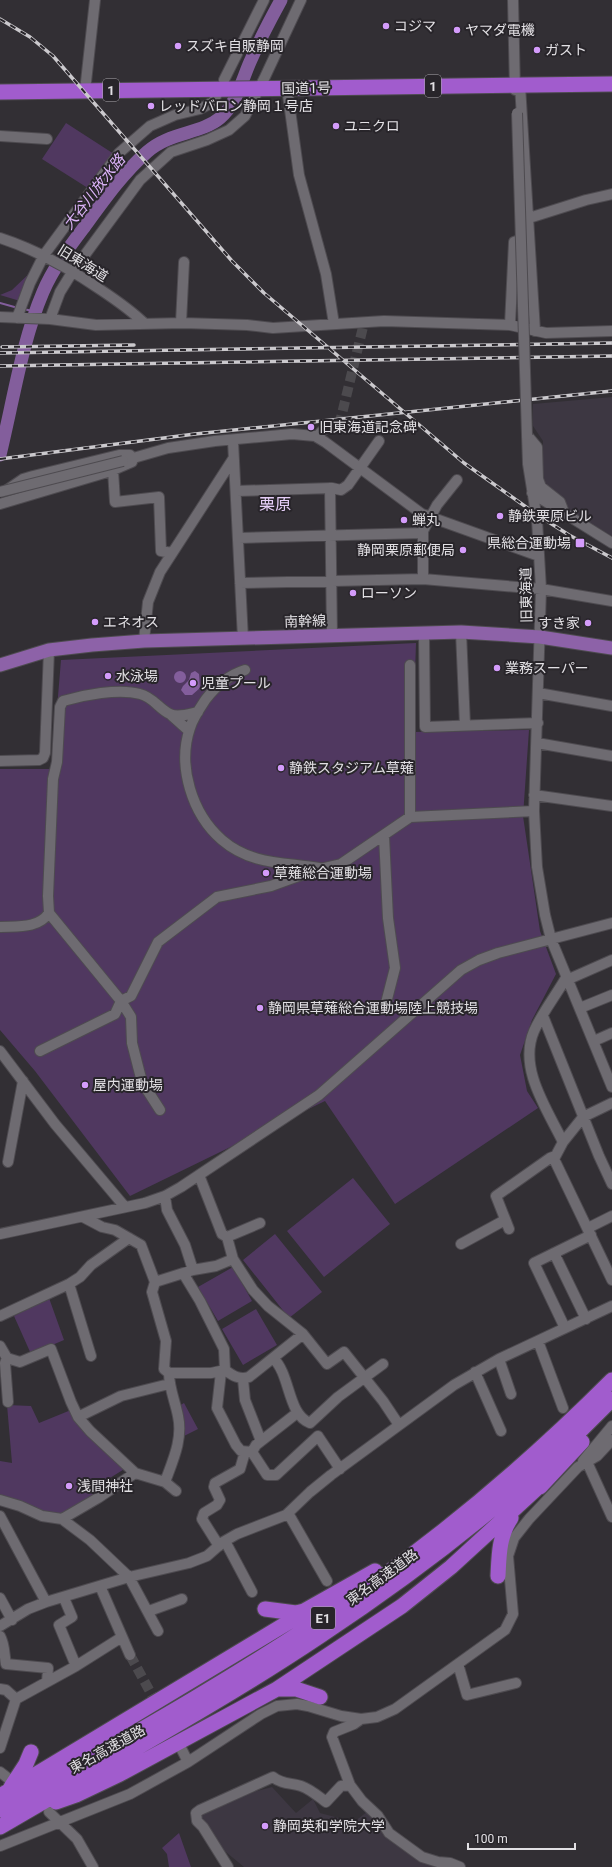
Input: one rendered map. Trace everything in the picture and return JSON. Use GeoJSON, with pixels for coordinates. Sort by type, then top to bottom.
{"type":"FeatureCollection","features":[{"type":"Feature","properties":{"kind":"highway","name":"国道1号"},"geometry":{"type":"LineString","coordinates":[[259,84],[287,88],[516,82],[612,74]]}},
{"type":"Feature","properties":{"kind":"highway","name":"国道1号"},"geometry":{"type":"LineString","coordinates":[[0,83],[86,82],[223,85]]}},
{"type":"Feature","properties":{"kind":"highway","name":"国道1号"},"geometry":{"type":"LineString","coordinates":[[0,92],[259,84],[516,82],[612,84]]}},
{"type":"Feature","properties":{"kind":"highway","name":"東名高速道路"},"geometry":{"type":"LineString","coordinates":[[0,1810],[150,1725],[311,1626],[427,1544],[478,1503],[562,1429],[612,1380]]}},
{"type":"Feature","properties":{"kind":"highway","name":"東名高速道路"},"geometry":{"type":"LineString","coordinates":[[0,1827],[167,1731],[320,1637],[436,1555],[576,1436],[612,1399]]}},
{"type":"Feature","properties":{"kind":"highway"},"geometry":{"type":"LineString","coordinates":[[498,1576],[499,1551],[504,1530],[514,1515],[612,1411]]}},
{"type":"Feature","properties":{"kind":"highway"},"geometry":{"type":"LineString","coordinates":[[20,1815],[76,1795],[120,1774],[277,1690],[402,1606],[445,1572],[546,1480]]}},
{"type":"Feature","properties":{"kind":"highway"},"geometry":{"type":"LineString","coordinates":[[0,1795],[411,1548],[478,1503]]}},
{"type":"Feature","properties":{"kind":"highway"},"geometry":{"type":"LineString","coordinates":[[265,1609],[296,1613],[304,1611],[322,1602]]}},
{"type":"Feature","properties":{"kind":"highway"},"geometry":{"type":"LineString","coordinates":[[277,1690],[296,1690],[320,1697]]}},
{"type":"Feature","properties":{"kind":"highway"},"geometry":{"type":"LineString","coordinates":[[0,1795],[12,1786],[26,1764],[31,1752]]}},
{"type":"Feature","properties":{"kind":"main road","name":"南幹線"},"geometry":{"type":"LineString","coordinates":[[0,665],[49,650],[92,645],[461,632],[540,637],[612,648]]}},
{"type":"Feature","properties":{"kind":"street"},"geometry":{"type":"LineString","coordinates":[[86,82],[95,0]]}},
{"type":"Feature","properties":{"kind":"street"},"geometry":{"type":"LineString","coordinates":[[18,318],[30,283],[44,255],[119,153],[150,126],[175,115],[200,109],[213,102],[223,85],[264,0]]}},
{"type":"Feature","properties":{"kind":"street"},"geometry":{"type":"LineString","coordinates":[[48,319],[60,292],[73,271],[140,180],[171,152],[207,140],[229,130],[245,116],[259,84],[301,0]]}},
{"type":"Feature","properties":{"kind":"street"},"geometry":{"type":"LineString","coordinates":[[513,0],[528,464],[537,520],[539,556]]}},
{"type":"Feature","properties":{"kind":"street"},"geometry":{"type":"LineString","coordinates":[[516,82],[529,218],[535,331]]}},
{"type":"Feature","properties":{"kind":"street"},"geometry":{"type":"LineString","coordinates":[[287,88],[299,175],[326,274],[334,324]]}},
{"type":"Feature","properties":{"kind":"street"},"geometry":{"type":"LineString","coordinates":[[0,136],[48,139]]}},
{"type":"Feature","properties":{"kind":"street"},"geometry":{"type":"LineString","coordinates":[[529,218],[586,200],[612,194]]}},
{"type":"Feature","properties":{"kind":"street"},"geometry":{"type":"LineString","coordinates":[[510,325],[514,242],[530,236]]}},
{"type":"Feature","properties":{"kind":"street","name":"旧東海道"},"geometry":{"type":"LineString","coordinates":[[0,238],[23,245],[73,271],[124,306],[145,324]]}},
{"type":"Feature","properties":{"kind":"street"},"geometry":{"type":"LineString","coordinates":[[181,323],[184,262]]}},
{"type":"Feature","properties":{"kind":"street"},"geometry":{"type":"LineString","coordinates":[[0,317],[48,319],[96,325],[181,323],[248,325],[273,328],[384,321],[510,325],[546,333],[612,331]]}},
{"type":"Feature","properties":{"kind":"street"},"geometry":{"type":"LineString","coordinates":[[363,327],[407,327],[408,322]]}},
{"type":"Feature","properties":{"kind":"street"},"geometry":{"type":"LineString","coordinates":[[0,493],[188,444],[292,434],[317,437],[328,426],[337,424]]}},
{"type":"Feature","properties":{"kind":"street"},"geometry":{"type":"LineString","coordinates":[[527,435],[537,447],[538,479],[541,487],[560,502],[565,515]]}},
{"type":"Feature","properties":{"kind":"street","name":"旧東海道"},"geometry":{"type":"LineString","coordinates":[[317,437],[360,467],[415,509],[430,517],[539,556],[541,589],[540,637],[538,723],[534,795],[537,867],[545,915],[551,939],[594,1041],[609,1069],[612,1087]]}},
{"type":"Feature","properties":{"kind":"street"},"geometry":{"type":"LineString","coordinates":[[233,440],[243,639]]}},
{"type":"Feature","properties":{"kind":"street"},"geometry":{"type":"LineString","coordinates":[[236,491],[330,488],[341,490],[345,488],[379,441]]}},
{"type":"Feature","properties":{"kind":"street"},"geometry":{"type":"LineString","coordinates":[[0,504],[113,470],[150,453]]}},
{"type":"Feature","properties":{"kind":"street"},"geometry":{"type":"LineString","coordinates":[[0,493],[33,476],[119,455],[150,453]]}},
{"type":"Feature","properties":{"kind":"street"},"geometry":{"type":"LineString","coordinates":[[144,642],[148,602],[160,572],[234,459]]}},
{"type":"Feature","properties":{"kind":"street"},"geometry":{"type":"LineString","coordinates":[[113,470],[115,502],[159,498],[161,551],[172,553]]}},
{"type":"Feature","properties":{"kind":"street"},"geometry":{"type":"LineString","coordinates":[[423,580],[423,533],[430,517],[457,480]]}},
{"type":"Feature","properties":{"kind":"street"},"geometry":{"type":"LineString","coordinates":[[13,485],[9,494],[12,497],[18,498]]}},
{"type":"Feature","properties":{"kind":"street"},"geometry":{"type":"LineString","coordinates":[[330,488],[332,636]]}},
{"type":"Feature","properties":{"kind":"street"},"geometry":{"type":"LineString","coordinates":[[532,493],[612,543]]}},
{"type":"Feature","properties":{"kind":"street"},"geometry":{"type":"LineString","coordinates":[[239,538],[423,533]]}},
{"type":"Feature","properties":{"kind":"street"},"geometry":{"type":"LineString","coordinates":[[240,583],[331,580],[423,580],[541,589],[612,601]]}},
{"type":"Feature","properties":{"kind":"street"},"geometry":{"type":"LineString","coordinates":[[461,632],[465,725]]}},
{"type":"Feature","properties":{"kind":"street"},"geometry":{"type":"LineString","coordinates":[[424,634],[425,726],[538,723]]}},
{"type":"Feature","properties":{"kind":"street"},"geometry":{"type":"LineString","coordinates":[[0,761],[39,760],[43,758],[45,753],[49,650]]}},
{"type":"Feature","properties":{"kind":"street"},"geometry":{"type":"LineString","coordinates":[[410,665],[410,817]]}},
{"type":"Feature","properties":{"kind":"street"},"geometry":{"type":"LineString","coordinates":[[244,670],[233,675],[219,685],[210,694],[198,712],[189,731],[186,766],[188,779],[198,808],[213,831],[232,848],[256,859],[322,869]]}},
{"type":"Feature","properties":{"kind":"street"},"geometry":{"type":"LineString","coordinates":[[160,1110],[142,1082],[132,1043],[131,1017],[121,1001],[49,913],[48,896],[53,780],[57,762],[60,706],[63,701],[97,694],[134,692],[154,701],[189,731]]}},
{"type":"Feature","properties":{"kind":"street"},"geometry":{"type":"LineString","coordinates":[[538,693],[612,706]]}},
{"type":"Feature","properties":{"kind":"street"},"geometry":{"type":"LineString","coordinates":[[169,714],[180,715],[198,712]]}},
{"type":"Feature","properties":{"kind":"street"},"geometry":{"type":"LineString","coordinates":[[537,743],[612,756]]}},
{"type":"Feature","properties":{"kind":"street"},"geometry":{"type":"LineString","coordinates":[[534,795],[612,806]]}},
{"type":"Feature","properties":{"kind":"street"},"geometry":{"type":"LineString","coordinates":[[40,1051],[115,1014],[121,1001],[131,996],[158,942],[218,897],[271,886],[341,864],[410,817],[534,811]]}},
{"type":"Feature","properties":{"kind":"street"},"geometry":{"type":"LineString","coordinates":[[376,1010],[383,1007],[386,1003],[395,968],[388,918],[384,836]]}},
{"type":"Feature","properties":{"kind":"street"},"geometry":{"type":"LineString","coordinates":[[0,927],[34,925],[45,919],[49,913]]}},
{"type":"Feature","properties":{"kind":"street"},"geometry":{"type":"LineString","coordinates":[[0,1234],[83,1217],[165,1196],[319,1095],[461,970],[479,960],[498,953],[612,923]]}},
{"type":"Feature","properties":{"kind":"street"},"geometry":{"type":"LineString","coordinates":[[563,1142],[530,1070],[529,1051],[531,1039],[543,1016],[568,977],[612,960]]}},
{"type":"Feature","properties":{"kind":"street"},"geometry":{"type":"LineString","coordinates":[[580,1008],[612,995]]}},
{"type":"Feature","properties":{"kind":"street"},"geometry":{"type":"LineString","coordinates":[[543,1016],[583,1117],[612,1184]]}},
{"type":"Feature","properties":{"kind":"street"},"geometry":{"type":"LineString","coordinates":[[594,1041],[612,1033]]}},
{"type":"Feature","properties":{"kind":"street"},"geometry":{"type":"LineString","coordinates":[[0,1051],[55,1124],[125,1207]]}},
{"type":"Feature","properties":{"kind":"street"},"geometry":{"type":"LineString","coordinates":[[8,1162],[23,1081]]}},
{"type":"Feature","properties":{"kind":"street"},"geometry":{"type":"LineString","coordinates":[[612,1103],[583,1117],[563,1142],[554,1160],[612,1280]]}},
{"type":"Feature","properties":{"kind":"street"},"geometry":{"type":"LineString","coordinates":[[461,1244],[507,1225],[496,1196],[555,1156]]}},
{"type":"Feature","properties":{"kind":"street"},"geometry":{"type":"LineString","coordinates":[[199,1175],[222,1234],[227,1237],[233,1259],[253,1290],[268,1306],[303,1334],[327,1364],[344,1352],[363,1378],[383,1401],[399,1426]]}},
{"type":"Feature","properties":{"kind":"street"},"geometry":{"type":"LineString","coordinates":[[165,1196],[167,1210],[185,1245],[188,1271],[200,1301],[224,1349],[223,1371],[217,1408],[236,1445],[241,1451],[248,1452],[266,1475],[276,1475],[318,1436],[340,1469]]}},
{"type":"Feature","properties":{"kind":"street"},"geometry":{"type":"LineString","coordinates":[[565,1328],[534,1262],[554,1253],[612,1216]]}},
{"type":"Feature","properties":{"kind":"street"},"geometry":{"type":"LineString","coordinates":[[83,1217],[102,1227],[115,1230],[141,1245],[155,1282],[152,1292],[166,1341],[164,1369],[169,1373],[223,1371],[243,1379],[303,1334]]}},
{"type":"Feature","properties":{"kind":"street"},"geometry":{"type":"LineString","coordinates":[[227,1237],[260,1223]]}},
{"type":"Feature","properties":{"kind":"street"},"geometry":{"type":"LineString","coordinates":[[0,1229],[16,1231]]}},
{"type":"Feature","properties":{"kind":"street"},"geometry":{"type":"LineString","coordinates":[[0,1316],[69,1284],[80,1277],[91,1265],[128,1238]]}},
{"type":"Feature","properties":{"kind":"street"},"geometry":{"type":"LineString","coordinates":[[554,1253],[586,1319]]}},
{"type":"Feature","properties":{"kind":"street"},"geometry":{"type":"LineString","coordinates":[[155,1282],[188,1271],[216,1266],[233,1259]]}},
{"type":"Feature","properties":{"kind":"street"},"geometry":{"type":"LineString","coordinates":[[69,1284],[92,1356]]}},
{"type":"Feature","properties":{"kind":"street"},"geometry":{"type":"LineString","coordinates":[[0,1626],[28,1609],[46,1602],[64,1598],[129,1577],[189,1563],[207,1556],[237,1534],[288,1513],[310,1492],[445,1390],[499,1359],[612,1306]]}},
{"type":"Feature","properties":{"kind":"street"},"geometry":{"type":"LineString","coordinates":[[538,1341],[563,1408]]}},
{"type":"Feature","properties":{"kind":"street"},"geometry":{"type":"LineString","coordinates":[[0,1346],[7,1358],[20,1362],[51,1349],[70,1402],[78,1417],[90,1431],[135,1472],[165,1482],[176,1491]]}},
{"type":"Feature","properties":{"kind":"street"},"geometry":{"type":"LineString","coordinates":[[7,1358],[5,1363],[8,1402]]}},
{"type":"Feature","properties":{"kind":"street"},"geometry":{"type":"LineString","coordinates":[[273,1358],[281,1367],[297,1413],[310,1423],[330,1403],[383,1364]]}},
{"type":"Feature","properties":{"kind":"street"},"geometry":{"type":"LineString","coordinates":[[499,1359],[511,1394]]}},
{"type":"Feature","properties":{"kind":"street"},"geometry":{"type":"LineString","coordinates":[[475,1372],[501,1431]]}},
{"type":"Feature","properties":{"kind":"street"},"geometry":{"type":"LineString","coordinates":[[165,1482],[177,1449],[180,1433],[178,1417],[169,1384],[169,1373]]}},
{"type":"Feature","properties":{"kind":"street"},"geometry":{"type":"LineString","coordinates":[[243,1379],[245,1400],[261,1441]]}},
{"type":"Feature","properties":{"kind":"street"},"geometry":{"type":"LineString","coordinates":[[78,1417],[121,1396],[169,1384]]}},
{"type":"Feature","properties":{"kind":"street"},"geometry":{"type":"LineString","coordinates":[[252,1592],[222,1544],[202,1519],[204,1513],[217,1505],[220,1500],[214,1487],[215,1483],[240,1469],[248,1452],[297,1413]]}},
{"type":"Feature","properties":{"kind":"street"},"geometry":{"type":"LineString","coordinates":[[0,1846],[130,1794],[188,1762],[261,1714],[277,1706],[297,1704],[341,1716],[361,1719],[377,1717],[395,1709],[498,1636],[508,1625],[513,1608],[508,1556],[514,1538],[529,1519],[583,1464],[612,1426]]}},
{"type":"Feature","properties":{"kind":"street"},"geometry":{"type":"LineString","coordinates":[[583,1464],[597,1456],[612,1440]]}},
{"type":"Feature","properties":{"kind":"street"},"geometry":{"type":"LineString","coordinates":[[583,1464],[611,1511]]}},
{"type":"Feature","properties":{"kind":"street"},"geometry":{"type":"LineString","coordinates":[[62,1519],[98,1498],[135,1472]]}},
{"type":"Feature","properties":{"kind":"street"},"geometry":{"type":"LineString","coordinates":[[0,1500],[20,1506],[42,1516],[62,1519],[90,1540],[129,1577],[149,1611],[158,1631]]}},
{"type":"Feature","properties":{"kind":"street"},"geometry":{"type":"LineString","coordinates":[[288,1513],[327,1581]]}},
{"type":"Feature","properties":{"kind":"street"},"geometry":{"type":"LineString","coordinates":[[0,1516],[46,1602]]}},
{"type":"Feature","properties":{"kind":"street"},"geometry":{"type":"LineString","coordinates":[[100,1586],[130,1655]]}},
{"type":"Feature","properties":{"kind":"street"},"geometry":{"type":"LineString","coordinates":[[0,1598],[12,1620]]}},
{"type":"Feature","properties":{"kind":"street"},"geometry":{"type":"LineString","coordinates":[[64,1598],[72,1617],[59,1625],[76,1666]]}},
{"type":"Feature","properties":{"kind":"street"},"geometry":{"type":"LineString","coordinates":[[149,1611],[182,1599]]}},
{"type":"Feature","properties":{"kind":"street"},"geometry":{"type":"LineString","coordinates":[[0,1636],[4,1648],[3,1652],[6,1664],[48,1668],[47,1682]]}},
{"type":"Feature","properties":{"kind":"street"},"geometry":{"type":"LineString","coordinates":[[0,1748],[16,1699],[76,1666],[122,1637]]}},
{"type":"Feature","properties":{"kind":"street"},"geometry":{"type":"LineString","coordinates":[[458,1664],[467,1695],[516,1683]]}},
{"type":"Feature","properties":{"kind":"street"},"geometry":{"type":"LineString","coordinates":[[0,1689],[6,1690],[16,1699]]}},
{"type":"Feature","properties":{"kind":"street"},"geometry":{"type":"LineString","coordinates":[[361,1719],[354,1724],[334,1732],[332,1737],[350,1785],[362,1801],[378,1816],[389,1833],[406,1846],[430,1861],[450,1863],[460,1867]]}},
{"type":"Feature","properties":{"kind":"street"},"geometry":{"type":"LineString","coordinates":[[181,1748],[188,1762]]}},
{"type":"Feature","properties":{"kind":"street"},"geometry":{"type":"LineString","coordinates":[[0,1772],[9,1779]]}},
{"type":"Feature","properties":{"kind":"street"},"geometry":{"type":"LineString","coordinates":[[228,1867],[207,1832],[197,1821],[196,1813],[200,1810],[273,1778],[277,1781],[300,1786],[311,1791],[326,1802],[341,1786],[350,1785]]}},
{"type":"Feature","properties":{"kind":"street"},"geometry":{"type":"LineString","coordinates":[[49,1812],[77,1839],[93,1867]]}},
{"type":"Feature","properties":{"kind":"shaded area"},"geometry":{"type":"Polygon","coordinates":[[[66,123],[114,154],[91,190],[42,159],[66,123]]]}},
{"type":"Feature","properties":{"kind":"shaded area"},"geometry":{"type":"Polygon","coordinates":[[[35,268],[20,301],[0,295],[12,290],[35,268]]]}},
{"type":"Feature","properties":{"kind":"shaded area"},"geometry":{"type":"Polygon","coordinates":[[[612,397],[612,536],[573,513],[562,500],[542,482],[543,441],[533,426],[533,404],[612,397]]]}},
{"type":"Feature","properties":{"kind":"shaded area","name":"草薙総合運動場"},"geometry":{"type":"Polygon","coordinates":[[[416,643],[413,732],[529,730],[523,816],[540,931],[556,974],[532,1020],[520,1055],[527,1091],[538,1108],[395,1204],[325,1101],[130,1196],[35,1071],[0,1030],[0,769],[52,769],[61,660],[416,643]]]}},
{"type":"Feature","properties":{"kind":"shaded area","name":"児童プール"},"geometry":{"type":"Polygon","coordinates":[[[178,671],[182,671],[186,677],[182,683],[178,683],[174,679],[174,675],[178,671]]]}},
{"type":"Feature","properties":{"kind":"shaded area","name":"児童プール"},"geometry":{"type":"Polygon","coordinates":[[[195,671],[199,674],[200,688],[192,695],[185,695],[181,690],[189,680],[191,673],[195,671]]]}},
{"type":"Feature","properties":{"kind":"shaded area"},"geometry":{"type":"Polygon","coordinates":[[[353,1178],[390,1224],[324,1277],[287,1231],[353,1178]]]}},
{"type":"Feature","properties":{"kind":"shaded area"},"geometry":{"type":"Polygon","coordinates":[[[275,1234],[322,1292],[289,1318],[243,1260],[275,1234]]]}},
{"type":"Feature","properties":{"kind":"shaded area"},"geometry":{"type":"Polygon","coordinates":[[[233,1267],[252,1301],[218,1321],[198,1287],[233,1267]]]}},
{"type":"Feature","properties":{"kind":"shaded area"},"geometry":{"type":"Polygon","coordinates":[[[49,1298],[64,1340],[31,1354],[14,1316],[49,1298]]]}},
{"type":"Feature","properties":{"kind":"shaded area"},"geometry":{"type":"Polygon","coordinates":[[[256,1309],[277,1345],[243,1365],[222,1329],[256,1309]]]}},
{"type":"Feature","properties":{"kind":"shaded area"},"geometry":{"type":"Polygon","coordinates":[[[184,1403],[198,1429],[182,1437],[179,1406],[184,1403]]]}},
{"type":"Feature","properties":{"kind":"shaded area"},"geometry":{"type":"Polygon","coordinates":[[[7,1405],[31,1406],[39,1423],[71,1410],[126,1468],[97,1486],[102,1493],[59,1517],[37,1511],[0,1496],[0,1461],[12,1463],[7,1405]]]}},
{"type":"Feature","properties":{"kind":"shaded area"},"geometry":{"type":"Polygon","coordinates":[[[272,1787],[296,1813],[313,1799],[320,1813],[354,1822],[368,1811],[375,1818],[385,1835],[455,1867],[244,1867],[221,1848],[207,1824],[199,1817],[204,1810],[241,1795],[272,1787]]]}},
{"type":"Feature","properties":{"kind":"shaded area"},"geometry":{"type":"Polygon","coordinates":[[[179,1833],[191,1867],[169,1867],[167,1854],[162,1848],[179,1833]]]}},
{"type":"Feature","properties":{"kind":"waterway","name":"大谷川放水路"},"geometry":{"type":"LineString","coordinates":[[0,455],[18,372],[29,331],[43,292],[57,266],[114,187],[138,160],[156,145],[165,140],[204,127],[226,113],[238,92],[257,46],[281,0]]}},
{"type":"Feature","properties":{"kind":"waterway"},"geometry":{"type":"LineString","coordinates":[[0,303],[18,308]]}},
{"type":"Feature","properties":{"kind":"waterway"},"geometry":{"type":"LineString","coordinates":[[24,309],[36,312]]}},
{"type":"Feature","properties":{"kind":"tunnel"},"geometry":{"type":"LineString","coordinates":[[337,424],[340,422],[363,327]]}},
{"type":"Feature","properties":{"kind":"tunnel"},"geometry":{"type":"LineString","coordinates":[[130,1655],[181,1748]]}},
{"type":"Feature","properties":{"kind":"railway"},"geometry":{"type":"LineString","coordinates":[[0,19],[30,37],[53,56],[232,261],[264,293],[464,463],[536,514],[569,535],[612,558]]}},
{"type":"Feature","properties":{"kind":"railway"},"geometry":{"type":"LineString","coordinates":[[0,353],[612,343]]}},
{"type":"Feature","properties":{"kind":"railway"},"geometry":{"type":"LineString","coordinates":[[2,347],[134,345]]}},
{"type":"Feature","properties":{"kind":"railway"},"geometry":{"type":"LineString","coordinates":[[0,366],[612,356]]}},
{"type":"Feature","properties":{"kind":"railway"},"geometry":{"type":"LineString","coordinates":[[0,459],[195,434],[612,391]]}},
{"type":"Feature","properties":{"kind":"place","name":"コジマ"},"geometry":{"type":"Point","coordinates":[386,26]}},
{"type":"Feature","properties":{"kind":"place","name":"ヤマダ電機"},"geometry":{"type":"Point","coordinates":[457,30]}},
{"type":"Feature","properties":{"kind":"place","name":"スズキ自販静岡"},"geometry":{"type":"Point","coordinates":[178,46]}},
{"type":"Feature","properties":{"kind":"place","name":"ガスト"},"geometry":{"type":"Point","coordinates":[537,50]}},
{"type":"Feature","properties":{"kind":"place","name":"レッドバロン静岡１号店"},"geometry":{"type":"Point","coordinates":[151,106]}},
{"type":"Feature","properties":{"kind":"place","name":"ユニクロ"},"geometry":{"type":"Point","coordinates":[336,126]}},
{"type":"Feature","properties":{"kind":"place","name":"旧東海道記念碑"},"geometry":{"type":"Point","coordinates":[311,427]}},
{"type":"Feature","properties":{"kind":"place","name":"静鉄栗原ビル"},"geometry":{"type":"Point","coordinates":[500,516]}},
{"type":"Feature","properties":{"kind":"place","name":"蝉丸"},"geometry":{"type":"Point","coordinates":[404,520]}},
{"type":"Feature","properties":{"kind":"place","name":"県総合運動場"},"geometry":{"type":"Point","coordinates":[580,543]}},
{"type":"Feature","properties":{"kind":"place","name":"静岡栗原郵便局"},"geometry":{"type":"Point","coordinates":[463,550]}},
{"type":"Feature","properties":{"kind":"place","name":"ローソン"},"geometry":{"type":"Point","coordinates":[353,593]}},
{"type":"Feature","properties":{"kind":"place","name":"エネオス"},"geometry":{"type":"Point","coordinates":[95,622]}},
{"type":"Feature","properties":{"kind":"place","name":"すき家"},"geometry":{"type":"Point","coordinates":[588,623]}},
{"type":"Feature","properties":{"kind":"place","name":"業務スーパー"},"geometry":{"type":"Point","coordinates":[497,668]}},
{"type":"Feature","properties":{"kind":"place","name":"水泳場"},"geometry":{"type":"Point","coordinates":[108,676]}},
{"type":"Feature","properties":{"kind":"place","name":"児童プール"},"geometry":{"type":"Point","coordinates":[193,683]}},
{"type":"Feature","properties":{"kind":"place","name":"静鉄スタジアム草薙"},"geometry":{"type":"Point","coordinates":[281,768]}},
{"type":"Feature","properties":{"kind":"place","name":"草薙総合運動場"},"geometry":{"type":"Point","coordinates":[266,873]}},
{"type":"Feature","properties":{"kind":"place","name":"静岡県草薙総合運動場陸上競技場"},"geometry":{"type":"Point","coordinates":[260,1008]}},
{"type":"Feature","properties":{"kind":"place","name":"屋内運動場"},"geometry":{"type":"Point","coordinates":[85,1085]}},
{"type":"Feature","properties":{"kind":"place","name":"浅間神社"},"geometry":{"type":"Point","coordinates":[69,1486]}},
{"type":"Feature","properties":{"kind":"place","name":"静岡英和学院大学"},"geometry":{"type":"Point","coordinates":[265,1826]}},
{"type":"Feature","properties":{"kind":"district","name":"栗原"},"geometry":{"type":"Point","coordinates":[275,504]}}]}
